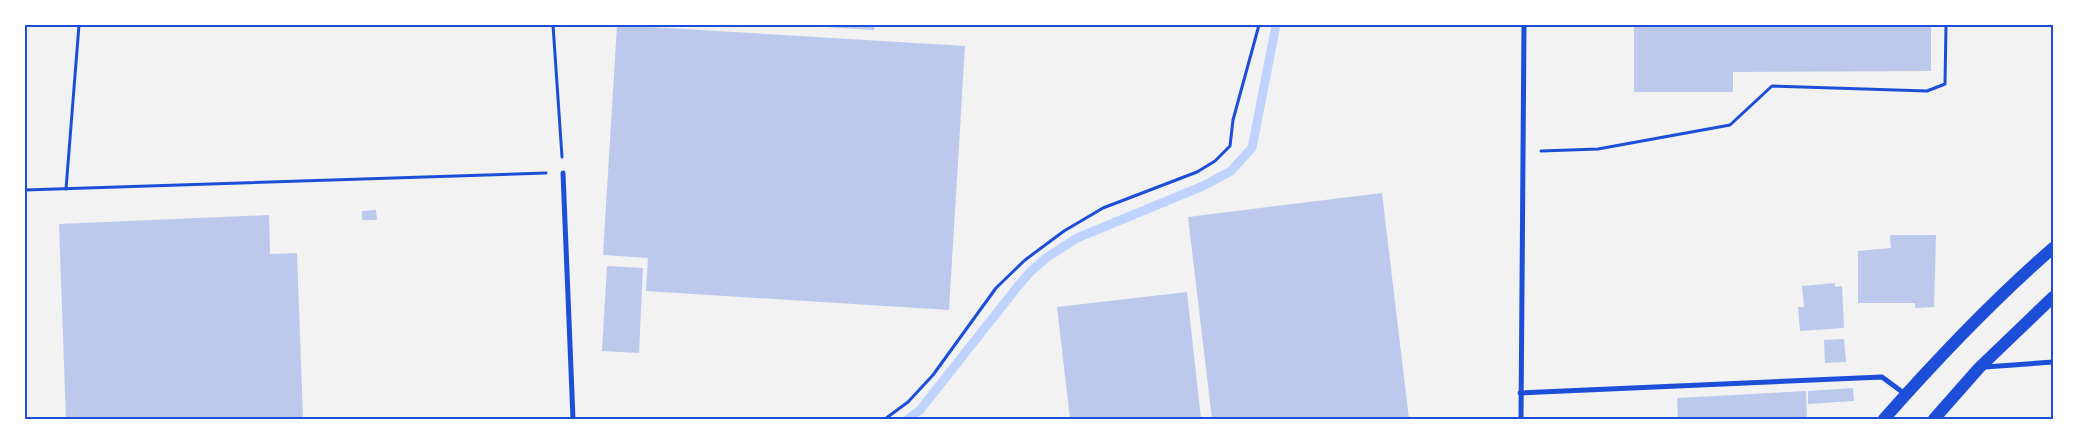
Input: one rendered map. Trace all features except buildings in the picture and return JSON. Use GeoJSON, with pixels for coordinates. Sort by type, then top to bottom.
{"type":"FeatureCollection","features":[{"type":"Feature","properties":{"kind":"main road"},"geometry":{"type":"LineString","coordinates":[[1884,419],[1931,366],[2010,285],[2053,248]]}},
{"type":"Feature","properties":{"kind":"main road"},"geometry":{"type":"LineString","coordinates":[[1934,419],[1979,368],[2053,297]]}},
{"type":"Feature","properties":{"kind":"street"},"geometry":{"type":"LineString","coordinates":[[1521,419],[1524,25]]}},
{"type":"Feature","properties":{"kind":"street"},"geometry":{"type":"LineString","coordinates":[[563,172],[574,419]]}},
{"type":"Feature","properties":{"kind":"street"},"geometry":{"type":"LineString","coordinates":[[1979,368],[2053,362]]}},
{"type":"Feature","properties":{"kind":"street"},"geometry":{"type":"LineString","coordinates":[[1520,394],[1882,377],[1906,394]]}},
{"type":"Feature","properties":{"kind":"path"},"geometry":{"type":"LineString","coordinates":[[66,189],[79,25]]}},
{"type":"Feature","properties":{"kind":"path"},"geometry":{"type":"LineString","coordinates":[[25,190],[563,172],[553,25]]}},
{"type":"Feature","properties":{"kind":"path"},"geometry":{"type":"LineString","coordinates":[[885,419],[908,402],[933,375],[996,288],[1025,260],[1064,231],[1103,208],[1197,172],[1215,161],[1230,146],[1232,120],[1259,25]]}},
{"type":"Feature","properties":{"kind":"path"},"geometry":{"type":"LineString","coordinates":[[1523,152],[1598,149],[1730,125],[1772,86],[1927,91],[1945,84],[1946,25]]}},
{"type":"Feature","properties":{"kind":"waterway"},"geometry":{"type":"LineString","coordinates":[[908,419],[920,410],[1018,286],[1046,258],[1077,238],[1203,186],[1231,171],[1252,148],[1276,25]]}}]}
